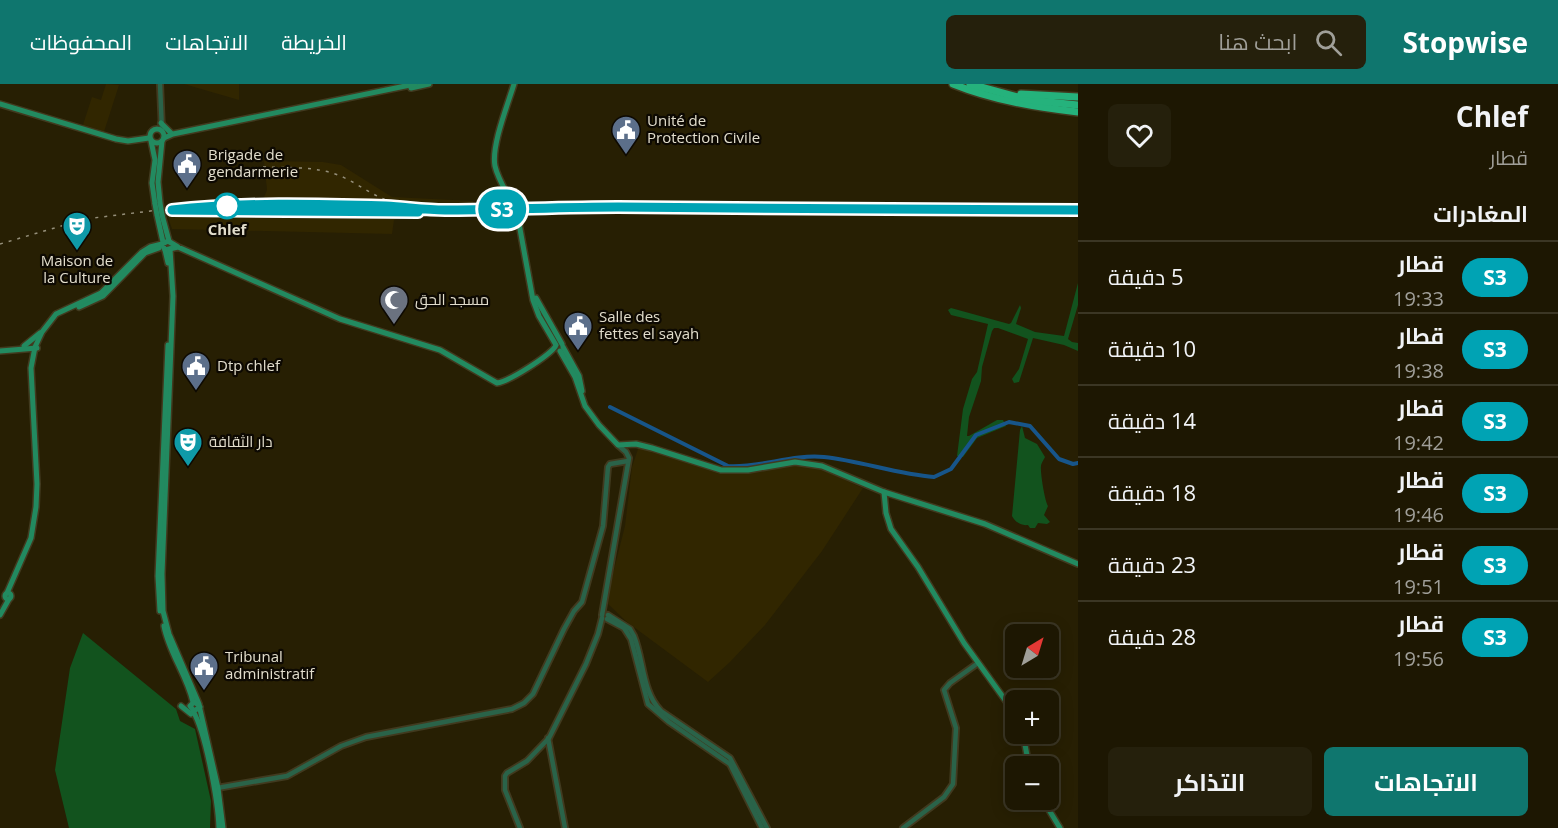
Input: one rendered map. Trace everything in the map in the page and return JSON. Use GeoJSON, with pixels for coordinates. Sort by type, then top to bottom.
{"type":"FeatureCollection","features":[{"type":"Feature","properties":{"kind":"highway"},"geometry":{"type":"LineString","coordinates":[[953,84],[1011,102],[1078,113]]}},
{"type":"Feature","properties":{"kind":"highway"},"geometry":{"type":"LineString","coordinates":[[970,84],[1029,100],[1078,105]]}},
{"type":"Feature","properties":{"kind":"highway"},"geometry":{"type":"LineString","coordinates":[[1001,93],[1078,97]]}},
{"type":"Feature","properties":{"kind":"main road"},"geometry":{"type":"LineString","coordinates":[[0,104],[116,139],[150,140],[156,144],[163,135],[415,84]]}},
{"type":"Feature","properties":{"kind":"main road"},"geometry":{"type":"LineString","coordinates":[[233,122],[243,122],[429,84]]}},
{"type":"Feature","properties":{"kind":"main road"},"geometry":{"type":"LineString","coordinates":[[513,84],[495,155],[495,168],[518,218],[533,300],[539,316],[575,377],[583,401],[598,425],[618,445],[636,444],[721,470],[740,471],[795,462],[809,463],[833,470],[884,492],[985,524],[1078,564]]}},
{"type":"Feature","properties":{"kind":"main road"},"geometry":{"type":"LineString","coordinates":[[161,123],[172,133]]}},
{"type":"Feature","properties":{"kind":"main road"},"geometry":{"type":"LineString","coordinates":[[158,204],[152,183],[155,160],[150,133],[154,129],[163,135]]}},
{"type":"Feature","properties":{"kind":"main road"},"geometry":{"type":"LineString","coordinates":[[163,135],[158,178],[158,204],[166,246],[171,293],[159,540],[161,602],[168,644],[197,704],[216,788],[221,828]]}},
{"type":"Feature","properties":{"kind":"main road"},"geometry":{"type":"LineString","coordinates":[[23,350],[42,332],[56,314],[95,297],[150,247],[166,246],[178,248],[340,319],[440,350],[497,382],[504,381],[558,348]]}},
{"type":"Feature","properties":{"kind":"main road"},"geometry":{"type":"LineString","coordinates":[[35,351],[49,326],[58,316],[97,300],[109,291],[146,253],[166,246]]}},
{"type":"Feature","properties":{"kind":"main road"},"geometry":{"type":"LineString","coordinates":[[0,615],[28,552],[34,527],[37,497],[31,375],[35,351],[42,332]]}},
{"type":"Feature","properties":{"kind":"main road"},"geometry":{"type":"LineString","coordinates":[[23,350],[35,351]]}},
{"type":"Feature","properties":{"kind":"main road"},"geometry":{"type":"LineString","coordinates":[[0,353],[35,351]]}},
{"type":"Feature","properties":{"kind":"main road"},"geometry":{"type":"LineString","coordinates":[[884,492],[886,513],[891,529],[948,619],[1005,700]]}},
{"type":"Feature","properties":{"kind":"main road"},"geometry":{"type":"LineString","coordinates":[[0,608],[8,596]]}},
{"type":"Feature","properties":{"kind":"main road"},"geometry":{"type":"LineString","coordinates":[[197,704],[197,711],[193,711],[198,720],[216,788]]}},
{"type":"Feature","properties":{"kind":"main road"},"geometry":{"type":"LineString","coordinates":[[181,706],[198,720]]}},
{"type":"Feature","properties":{"kind":"main road"},"geometry":{"type":"LineString","coordinates":[[1049,810],[1060,828]]}},
{"type":"Feature","properties":{"kind":"street"},"geometry":{"type":"LineString","coordinates":[[160,84],[163,135]]}},
{"type":"Feature","properties":{"kind":"street"},"geometry":{"type":"LineString","coordinates":[[520,828],[505,790],[505,776],[507,772],[527,761],[548,738],[586,664],[605,617],[604,605],[628,462],[628,455],[618,445]]}},
{"type":"Feature","properties":{"kind":"street"},"geometry":{"type":"LineString","coordinates":[[216,788],[287,776],[341,746],[366,737],[512,709],[524,703],[539,684],[564,629],[574,611],[580,607],[603,526],[608,467],[612,464],[628,462]]}},
{"type":"Feature","properties":{"kind":"street"},"geometry":{"type":"LineString","coordinates":[[605,617],[627,630],[648,704],[669,722],[730,764],[762,828]]}},
{"type":"Feature","properties":{"kind":"street"},"geometry":{"type":"LineString","coordinates":[[605,617],[627,627],[634,636],[653,703],[730,759],[767,828]]}},
{"type":"Feature","properties":{"kind":"street"},"geometry":{"type":"LineString","coordinates":[[903,828],[952,787],[956,728],[944,690],[978,663]]}},
{"type":"Feature","properties":{"kind":"street"},"geometry":{"type":"LineString","coordinates":[[548,738],[565,828]]}},
{"type":"Feature","properties":{"kind":"shaded area"},"geometry":{"type":"Polygon","coordinates":[[[106,84],[119,85],[103,135],[82,128],[92,97],[101,100],[106,84]]]}},
{"type":"Feature","properties":{"kind":"shaded area"},"geometry":{"type":"Polygon","coordinates":[[[184,84],[239,84],[239,100],[184,84]]]}},
{"type":"Feature","properties":{"kind":"shaded area"},"geometry":{"type":"Polygon","coordinates":[[[264,161],[323,162],[341,165],[392,197],[473,201],[475,213],[400,217],[394,220],[392,234],[172,229],[164,206],[262,202],[267,190],[264,161]]]}},
{"type":"Feature","properties":{"kind":"shaded area"},"geometry":{"type":"Polygon","coordinates":[[[639,446],[719,472],[738,474],[800,465],[818,468],[863,488],[822,551],[765,625],[708,682],[627,622],[608,604],[610,585],[625,526],[632,467],[639,446]]]}},
{"type":"Feature","properties":{"kind":"green space"},"geometry":{"type":"Polygon","coordinates":[[[1078,283],[1078,305],[1068,339],[1078,343],[1078,351],[1064,345],[1033,338],[1019,382],[1014,383],[1012,379],[1019,369],[1028,339],[994,328],[982,367],[981,381],[969,417],[967,436],[997,420],[1003,420],[1006,426],[977,438],[963,457],[957,456],[963,409],[972,379],[977,372],[988,324],[951,315],[948,310],[951,308],[1009,324],[1020,305],[1016,324],[1035,332],[1064,336],[1078,283]]]}},
{"type":"Feature","properties":{"kind":"green space"},"geometry":{"type":"Polygon","coordinates":[[[1022,426],[1025,438],[1037,444],[1045,457],[1041,464],[1044,493],[1048,506],[1044,515],[1050,522],[1038,523],[1035,528],[1019,523],[1012,516],[1022,426]]]}},
{"type":"Feature","properties":{"kind":"green space"},"geometry":{"type":"Polygon","coordinates":[[[83,633],[176,709],[180,721],[195,729],[211,801],[210,828],[69,828],[55,770],[70,668],[83,633]]]}},
{"type":"Feature","properties":{"kind":"waterway"},"geometry":{"type":"LineString","coordinates":[[610,407],[728,466],[752,465],[800,457],[824,457],[934,477],[951,469],[976,435],[1009,422],[1030,426],[1059,459],[1073,464],[1078,463]]}},
{"type":"Feature","properties":{"kind":"railway"},"geometry":{"type":"LineString","coordinates":[[263,167],[301,168],[329,172],[389,201]]}},
{"type":"Feature","properties":{"kind":"railway"},"geometry":{"type":"LineString","coordinates":[[0,244],[85,219],[227,204],[445,207],[759,205],[886,208],[1078,207]]}},
{"type":"Feature","properties":{"kind":"railway"},"geometry":{"type":"LineString","coordinates":[[222,212],[394,215],[411,213]]}},
{"type":"Feature","properties":{"kind":"train","name":"S3"},"geometry":{"type":"LineString","coordinates":[[418,212],[172,210],[266,205],[387,206],[442,210],[775,207],[901,211],[1078,210]]}},
{"type":"Feature","properties":{"kind":"place","name":"Unité de Protection Civile"},"geometry":{"type":"Point","coordinates":[626,156]}},
{"type":"Feature","properties":{"kind":"place","name":"Brigade de gendarmerie"},"geometry":{"type":"Point","coordinates":[187,190]}},
{"type":"Feature","properties":{"kind":"place","name":"Chlef"},"geometry":{"type":"Point","coordinates":[227,206]}},
{"type":"Feature","properties":{"kind":"place","name":"Maison de la Culture"},"geometry":{"type":"Point","coordinates":[77,252]}},
{"type":"Feature","properties":{"kind":"place","name":"مسجد الحق"},"geometry":{"type":"Point","coordinates":[394,326]}},
{"type":"Feature","properties":{"kind":"place","name":"Salle des fettes el sayah"},"geometry":{"type":"Point","coordinates":[578,352]}},
{"type":"Feature","properties":{"kind":"place","name":"Dtp chlef"},"geometry":{"type":"Point","coordinates":[196,392]}},
{"type":"Feature","properties":{"kind":"place","name":"دار الثقافة"},"geometry":{"type":"Point","coordinates":[188,468]}},
{"type":"Feature","properties":{"kind":"place","name":"Tribunal administratif"},"geometry":{"type":"Point","coordinates":[204,692]}}]}
